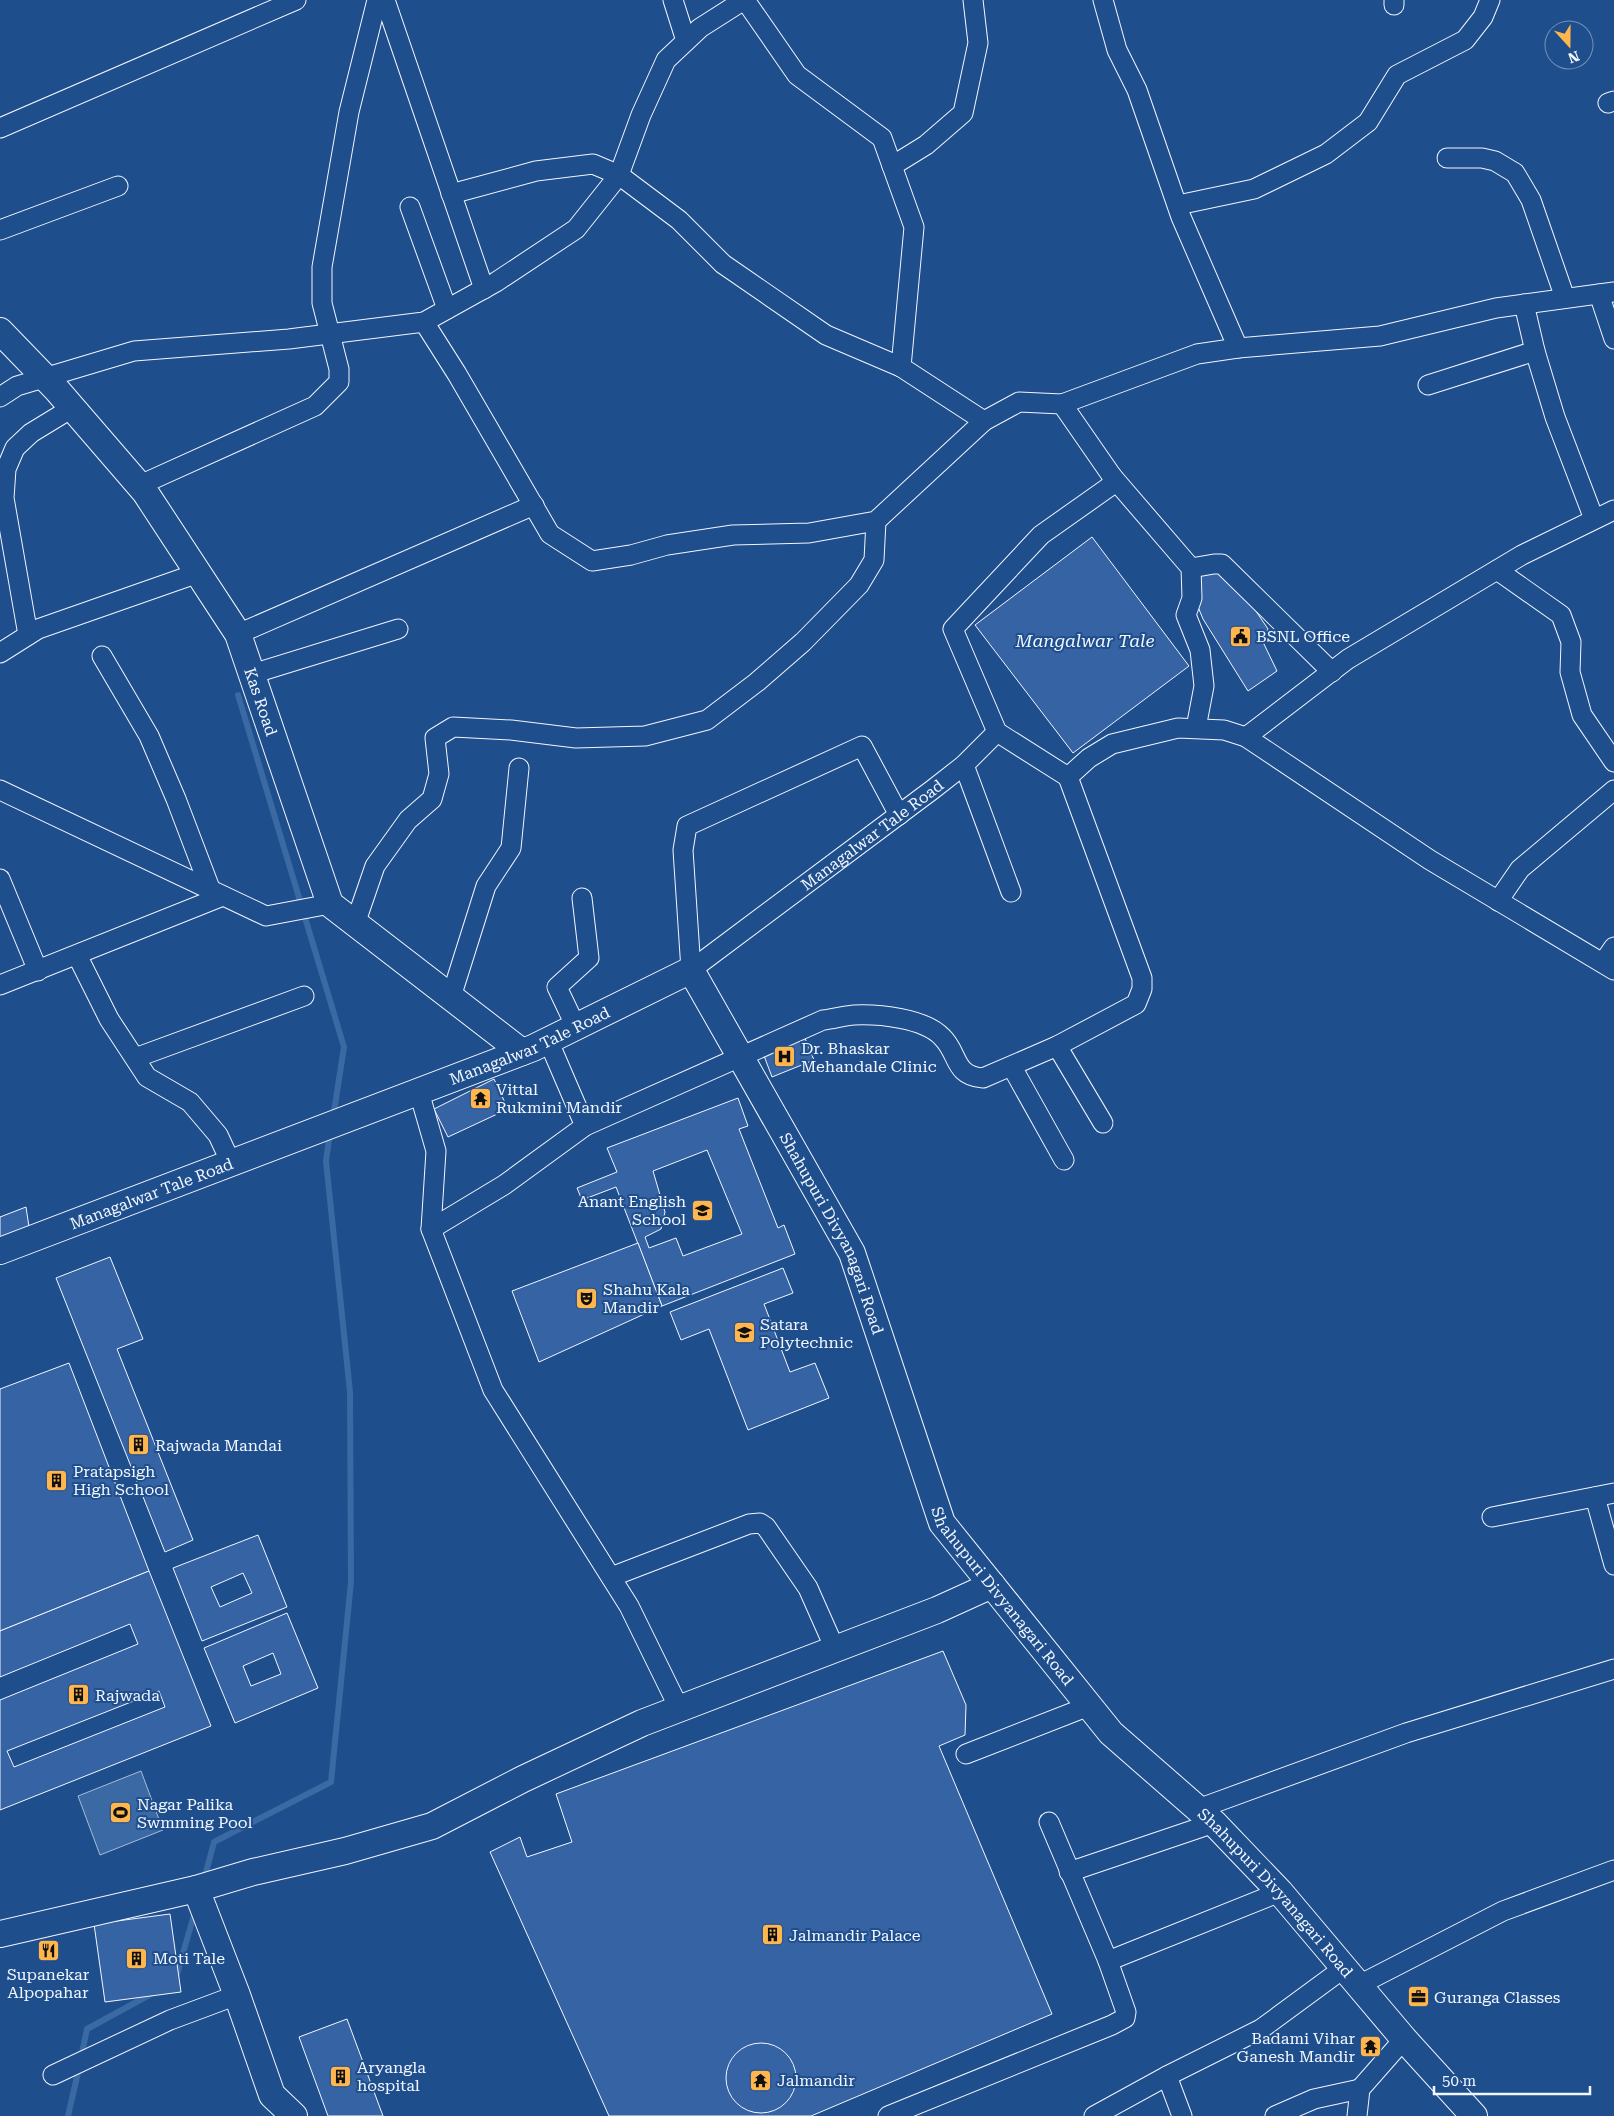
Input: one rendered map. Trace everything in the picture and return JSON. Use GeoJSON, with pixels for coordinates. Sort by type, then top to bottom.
{"type":"FeatureCollection","features":[{"type":"Feature","properties":{"kind":"street"},"geometry":{"type":"LineString","coordinates":[[0,128],[296,0]]}},
{"type":"Feature","properties":{"kind":"street"},"geometry":{"type":"LineString","coordinates":[[140,485],[315,406],[327,396],[338,382],[339,369],[322,303],[322,267],[349,112],[377,0]]}},
{"type":"Feature","properties":{"kind":"street"},"geometry":{"type":"LineString","coordinates":[[384,0],[484,289]]}},
{"type":"Feature","properties":{"kind":"street"},"geometry":{"type":"LineString","coordinates":[[674,0],[686,41]]}},
{"type":"Feature","properties":{"kind":"street"},"geometry":{"type":"LineString","coordinates":[[0,397],[17,386],[134,350],[289,339],[424,322],[447,310],[484,289],[576,229],[619,176],[642,115],[666,60],[700,28],[744,0],[797,75],[882,138],[914,227],[901,367]]}},
{"type":"Feature","properties":{"kind":"street"},"geometry":{"type":"LineString","coordinates":[[892,166],[926,145],[963,113],[978,43],[973,0]]}},
{"type":"Feature","properties":{"kind":"street"},"geometry":{"type":"LineString","coordinates":[[1103,0],[1117,50],[1137,90],[1178,205],[1238,348]]}},
{"type":"Feature","properties":{"kind":"street"},"geometry":{"type":"LineString","coordinates":[[1178,205],[1254,189],[1326,154],[1368,122],[1397,75],[1465,40],[1483,17],[1490,0]]}},
{"type":"Feature","properties":{"kind":"street"},"geometry":{"type":"LineString","coordinates":[[1447,158],[1482,158],[1495,161],[1515,173],[1531,200],[1564,298]]}},
{"type":"Feature","properties":{"kind":"street"},"geometry":{"type":"LineString","coordinates":[[451,194],[547,169],[593,164],[619,176],[679,220],[722,264],[826,335],[901,367],[984,421]]}},
{"type":"Feature","properties":{"kind":"street"},"geometry":{"type":"LineString","coordinates":[[0,230],[118,186]]}},
{"type":"Feature","properties":{"kind":"street"},"geometry":{"type":"LineString","coordinates":[[410,207],[447,310]]}},
{"type":"Feature","properties":{"kind":"street"},"geometry":{"type":"LineString","coordinates":[[424,322],[457,374],[550,534],[592,560],[631,555],[667,545],[733,535],[809,533],[876,521],[984,421],[1019,402],[1062,404],[1197,354],[1238,348],[1380,336],[1496,308],[1606,293],[1614,339]]}},
{"type":"Feature","properties":{"kind":"street"},"geometry":{"type":"LineString","coordinates":[[1524,304],[1535,351],[1555,417],[1594,520]]}},
{"type":"Feature","properties":{"kind":"street","name":"Kas Road"},"geometry":{"type":"LineString","coordinates":[[0,331],[45,378],[140,485],[238,634],[330,904]]}},
{"type":"Feature","properties":{"kind":"street"},"geometry":{"type":"LineString","coordinates":[[1428,385],[1535,351]]}},
{"type":"Feature","properties":{"kind":"street"},"geometry":{"type":"LineString","coordinates":[[1062,404],[1112,475],[1191,568],[1192,598],[1186,616],[1200,650],[1204,686],[1196,728]]}},
{"type":"Feature","properties":{"kind":"street"},"geometry":{"type":"LineString","coordinates":[[28,635],[4,498],[6,469],[15,448],[31,433],[72,408]]}},
{"type":"Feature","properties":{"kind":"street"},"geometry":{"type":"LineString","coordinates":[[431,1228],[504,1185],[585,1126],[823,1020],[853,1015],[903,1018],[932,1028],[943,1037],[960,1069],[975,1077],[983,1078],[1057,1046],[1136,1004],[1142,988],[1142,978],[1068,777],[997,732],[953,629],[1041,535],[1116,482],[1112,475]]}},
{"type":"Feature","properties":{"kind":"street"},"geometry":{"type":"LineString","coordinates":[[238,634],[534,506]]}},
{"type":"Feature","properties":{"kind":"street"},"geometry":{"type":"LineString","coordinates":[[1246,737],[1348,659],[1522,554],[1614,510]]}},
{"type":"Feature","properties":{"kind":"street"},"geometry":{"type":"LineString","coordinates":[[355,924],[374,866],[408,820],[432,799],[439,774],[435,738],[453,727],[511,730],[576,738],[645,736],[707,720],[757,682],[803,642],[859,585],[874,560],[876,521]]}},
{"type":"Feature","properties":{"kind":"street"},"geometry":{"type":"LineString","coordinates":[[1191,568],[1222,564],[1332,672]]}},
{"type":"Feature","properties":{"kind":"street"},"geometry":{"type":"LineString","coordinates":[[1497,570],[1561,615],[1571,642],[1570,672],[1582,715],[1614,762]]}},
{"type":"Feature","properties":{"kind":"street"},"geometry":{"type":"LineString","coordinates":[[0,653],[38,629],[198,573]]}},
{"type":"Feature","properties":{"kind":"street"},"geometry":{"type":"LineString","coordinates":[[252,674],[398,629]]}},
{"type":"Feature","properties":{"kind":"street"},"geometry":{"type":"LineString","coordinates":[[102,656],[148,736],[217,894]]}},
{"type":"Feature","properties":{"kind":"street"},"geometry":{"type":"LineString","coordinates":[[1068,777],[1089,758],[1112,744],[1178,728],[1224,730],[1246,737],[1430,860],[1608,966],[1614,947]]}},
{"type":"Feature","properties":{"kind":"street","name":"Managalwar Tale Road"},"geometry":{"type":"LineString","coordinates":[[0,1250],[522,1052],[691,970],[964,765],[997,732]]}},
{"type":"Feature","properties":{"kind":"street"},"geometry":{"type":"LineString","coordinates":[[691,970],[683,850],[687,826],[862,746],[899,815]]}},
{"type":"Feature","properties":{"kind":"street"},"geometry":{"type":"LineString","coordinates":[[964,765],[1011,892]]}},
{"type":"Feature","properties":{"kind":"street"},"geometry":{"type":"LineString","coordinates":[[451,998],[486,886],[511,848],[518,768]]}},
{"type":"Feature","properties":{"kind":"street"},"geometry":{"type":"LineString","coordinates":[[0,790],[266,916],[330,904],[522,1052]]}},
{"type":"Feature","properties":{"kind":"street"},"geometry":{"type":"LineString","coordinates":[[1498,901],[1520,869],[1614,790]]}},
{"type":"Feature","properties":{"kind":"street"},"geometry":{"type":"LineString","coordinates":[[0,879],[38,971]]}},
{"type":"Feature","properties":{"kind":"street"},"geometry":{"type":"LineString","coordinates":[[0,985],[77,956],[217,894]]}},
{"type":"Feature","properties":{"kind":"street"},"geometry":{"type":"LineString","coordinates":[[576,1027],[557,988],[589,958],[582,898]]}},
{"type":"Feature","properties":{"kind":"street"},"geometry":{"type":"LineString","coordinates":[[77,956],[109,1019],[147,1077],[190,1102],[218,1135],[231,1163]]}},
{"type":"Feature","properties":{"kind":"street","name":"Shahupuri Divyanagari Road"},"geometry":{"type":"LineString","coordinates":[[691,970],[852,1252],[942,1523],[1111,1733],[1205,1815],[1280,1892],[1404,2039],[1474,2116]]}},
{"type":"Feature","properties":{"kind":"street"},"geometry":{"type":"LineString","coordinates":[[134,1058],[304,996]]}},
{"type":"Feature","properties":{"kind":"street"},"geometry":{"type":"LineString","coordinates":[[548,1040],[585,1126]]}},
{"type":"Feature","properties":{"kind":"street"},"geometry":{"type":"LineString","coordinates":[[1057,1046],[1103,1123]]}},
{"type":"Feature","properties":{"kind":"street"},"geometry":{"type":"LineString","coordinates":[[1012,1067],[1064,1160]]}},
{"type":"Feature","properties":{"kind":"street"},"geometry":{"type":"LineString","coordinates":[[419,1092],[436,1151],[431,1228],[493,1390],[629,1606],[679,1708]]}},
{"type":"Feature","properties":{"kind":"street"},"geometry":{"type":"LineString","coordinates":[[1492,1516],[1614,1493]]}},
{"type":"Feature","properties":{"kind":"street"},"geometry":{"type":"LineString","coordinates":[[1595,1496],[1614,1565]]}},
{"type":"Feature","properties":{"kind":"street"},"geometry":{"type":"LineString","coordinates":[[611,1577],[748,1524],[760,1523],[766,1527],[808,1588],[835,1649]]}},
{"type":"Feature","properties":{"kind":"street"},"geometry":{"type":"LineString","coordinates":[[0,1934],[196,1889],[253,1872],[345,1851],[432,1826],[523,1779],[679,1708],[937,1610],[992,1585]]}},
{"type":"Feature","properties":{"kind":"street"},"geometry":{"type":"LineString","coordinates":[[1069,1872],[1205,1815],[1206,1806],[1406,1733],[1614,1669]]}},
{"type":"Feature","properties":{"kind":"street"},"geometry":{"type":"LineString","coordinates":[[966,1754],[1089,1706]]}},
{"type":"Feature","properties":{"kind":"street"},"geometry":{"type":"LineString","coordinates":[[888,2116],[1112,2025],[1125,2018],[1126,2012],[1108,1960],[1049,1822]]}},
{"type":"Feature","properties":{"kind":"street"},"geometry":{"type":"LineString","coordinates":[[1094,2116],[1167,2076],[1261,2029],[1351,1976],[1503,1911],[1614,1870]]}},
{"type":"Feature","properties":{"kind":"street"},"geometry":{"type":"LineString","coordinates":[[196,1889],[237,1995],[272,2095],[294,2116]]}},
{"type":"Feature","properties":{"kind":"street"},"geometry":{"type":"LineString","coordinates":[[1108,1960],[1280,1892]]}},
{"type":"Feature","properties":{"kind":"street"},"geometry":{"type":"LineString","coordinates":[[53,2075],[170,2020],[237,1995]]}},
{"type":"Feature","properties":{"kind":"street"},"geometry":{"type":"LineString","coordinates":[[1357,2116],[1360,2089],[1404,2039]]}},
{"type":"Feature","properties":{"kind":"street"},"geometry":{"type":"LineString","coordinates":[[1167,2076],[1182,2116]]}},
{"type":"Feature","properties":{"kind":"street"},"geometry":{"type":"LineString","coordinates":[[1275,2116],[1314,2099],[1360,2089]]}},
{"type":"Feature","properties":{"kind":"water","name":"Nagar Palika Swmming Pool"},"geometry":{"type":"Polygon","coordinates":[[[141,1771],[163,1830],[100,1855],[78,1796],[141,1771]]]}},
{"type":"Feature","properties":{"kind":"building","name":"Mangalwar Tale"},"geometry":{"type":"Polygon","coordinates":[[[1092,537],[1189,666],[1073,753],[975,625],[1092,537]]]}},
{"type":"Feature","properties":{"kind":"building","name":"BSNL Office"},"geometry":{"type":"Polygon","coordinates":[[[1195,572],[1231,574],[1268,629],[1263,642],[1277,671],[1248,691],[1203,619],[1196,602],[1195,572]]]}},
{"type":"Feature","properties":{"kind":"building"},"geometry":{"type":"Polygon","coordinates":[[[804,1036],[814,1060],[772,1077],[763,1053],[804,1036]]]}},
{"type":"Feature","properties":{"kind":"building","name":"Vittal Rukmini Mandir"},"geometry":{"type":"Polygon","coordinates":[[[494,1079],[508,1109],[448,1137],[434,1109],[494,1079]]]}},
{"type":"Feature","properties":{"kind":"building","name":"Anant English School"},"geometry":{"type":"Polygon","coordinates":[[[738,1098],[748,1126],[739,1129],[778,1228],[784,1225],[795,1254],[662,1306],[616,1187],[582,1200],[577,1188],[617,1172],[607,1148],[738,1098]],[[707,1150],[653,1171],[665,1212],[661,1229],[645,1237],[649,1248],[676,1238],[683,1256],[742,1234],[707,1150]]]}},
{"type":"Feature","properties":{"kind":"building"},"geometry":{"type":"Polygon","coordinates":[[[26,1207],[29,1227],[0,1239],[0,1217],[26,1207]]]}},
{"type":"Feature","properties":{"kind":"building","name":"Shahu Kala Mandir"},"geometry":{"type":"Polygon","coordinates":[[[638,1243],[662,1306],[539,1362],[512,1291],[638,1243]]]}},
{"type":"Feature","properties":{"kind":"building","name":"Rajwada Mandai"},"geometry":{"type":"Polygon","coordinates":[[[110,1257],[143,1339],[117,1349],[193,1540],[165,1552],[56,1278],[110,1257]]]}},
{"type":"Feature","properties":{"kind":"building"},"geometry":{"type":"Polygon","coordinates":[[[783,1268],[793,1293],[764,1304],[790,1372],[815,1363],[829,1398],[748,1430],[709,1329],[681,1340],[670,1312],[783,1268]]]}},
{"type":"Feature","properties":{"kind":"building","name":"Pratapsigh High School"},"geometry":{"type":"Polygon","coordinates":[[[69,1363],[149,1571],[0,1631],[0,1389],[69,1363]]]}},
{"type":"Feature","properties":{"kind":"building"},"geometry":{"type":"Polygon","coordinates":[[[258,1535],[287,1607],[202,1641],[173,1568],[258,1535]],[[243,1573],[211,1587],[220,1607],[252,1593],[243,1573]]]}},
{"type":"Feature","properties":{"kind":"building","name":"Rajwada"},"geometry":{"type":"Polygon","coordinates":[[[149,1571],[211,1726],[0,1810],[0,1700],[138,1644],[130,1624],[0,1677],[0,1631],[149,1571]],[[159,1691],[7,1751],[14,1767],[165,1707],[159,1691]]]}},
{"type":"Feature","properties":{"kind":"building"},"geometry":{"type":"Polygon","coordinates":[[[287,1613],[318,1688],[235,1723],[204,1648],[287,1613]],[[273,1653],[243,1666],[251,1686],[281,1674],[273,1653]]]}},
{"type":"Feature","properties":{"kind":"building","name":"Jalmandir Palace"},"geometry":{"type":"Polygon","coordinates":[[[943,1651],[966,1705],[965,1735],[939,1746],[1052,2014],[811,2116],[609,2116],[490,1852],[520,1837],[527,1857],[572,1842],[556,1794],[943,1651]]]}},
{"type":"Feature","properties":{"kind":"building","name":"Moti Tale"},"geometry":{"type":"Polygon","coordinates":[[[170,1914],[181,1992],[105,2002],[94,1924],[170,1914]]]}},
{"type":"Feature","properties":{"kind":"building","name":"Aryangla hospital"},"geometry":{"type":"Polygon","coordinates":[[[347,2019],[383,2116],[328,2116],[299,2037],[347,2019]]]}},
{"type":"Feature","properties":{"kind":"building","name":"Jalmandir"},"geometry":{"type":"Polygon","coordinates":[[[761,2043],[774,2046],[786,2053],[793,2065],[796,2078],[793,2091],[786,2103],[774,2110],[761,2113],[748,2110],[736,2103],[729,2091],[726,2078],[729,2065],[736,2053],[748,2046],[761,2043]]]}},
{"type":"Feature","properties":{"kind":"waterway"},"geometry":{"type":"LineString","coordinates":[[238,695],[344,1047],[333,1118]]}},
{"type":"Feature","properties":{"kind":"waterway"},"geometry":{"type":"LineString","coordinates":[[204,1880],[214,1842],[331,1782],[351,1582],[350,1392],[326,1161],[330,1132]]}},
{"type":"Feature","properties":{"kind":"waterway"},"geometry":{"type":"LineString","coordinates":[[176,1978],[195,1911]]}},
{"type":"Feature","properties":{"kind":"waterway"},"geometry":{"type":"LineString","coordinates":[[81,2058],[87,2029],[153,1993]]}},
{"type":"Feature","properties":{"kind":"waterway"},"geometry":{"type":"LineString","coordinates":[[68,2116],[79,2068]]}},
{"type":"Feature","properties":{"kind":"place","name":"BSNL Office"},"geometry":{"type":"Point","coordinates":[1240,636]}},
{"type":"Feature","properties":{"kind":"place","name":"Dr. Bhaskar Mehandale Clinic"},"geometry":{"type":"Point","coordinates":[785,1057]}},
{"type":"Feature","properties":{"kind":"place","name":"Vittal Rukmini Mandir"},"geometry":{"type":"Point","coordinates":[480,1098]}},
{"type":"Feature","properties":{"kind":"place","name":"Anant English School"},"geometry":{"type":"Point","coordinates":[702,1210]}},
{"type":"Feature","properties":{"kind":"place","name":"Shahu Kala Mandir"},"geometry":{"type":"Point","coordinates":[587,1298]}},
{"type":"Feature","properties":{"kind":"place","name":"Satara Polytechnic"},"geometry":{"type":"Point","coordinates":[744,1333]}},
{"type":"Feature","properties":{"kind":"place","name":"Rajwada Mandai"},"geometry":{"type":"Point","coordinates":[139,1445]}},
{"type":"Feature","properties":{"kind":"place","name":"Pratapsigh High School"},"geometry":{"type":"Point","coordinates":[57,1480]}},
{"type":"Feature","properties":{"kind":"place","name":"Rajwada"},"geometry":{"type":"Point","coordinates":[79,1695]}},
{"type":"Feature","properties":{"kind":"place","name":"Nagar Palika Swmming Pool"},"geometry":{"type":"Point","coordinates":[121,1813]}},
{"type":"Feature","properties":{"kind":"place","name":"Jalmandir Palace"},"geometry":{"type":"Point","coordinates":[773,1935]}},
{"type":"Feature","properties":{"kind":"place","name":"Supanekar Alpopahar"},"geometry":{"type":"Point","coordinates":[48,1950]}},
{"type":"Feature","properties":{"kind":"place","name":"Moti Tale"},"geometry":{"type":"Point","coordinates":[137,1958]}},
{"type":"Feature","properties":{"kind":"place","name":"Guranga Classes"},"geometry":{"type":"Point","coordinates":[1418,1997]}},
{"type":"Feature","properties":{"kind":"place","name":"Badami Vihar Ganesh Mandir"},"geometry":{"type":"Point","coordinates":[1371,2047]}},
{"type":"Feature","properties":{"kind":"place","name":"Aryangla hospital"},"geometry":{"type":"Point","coordinates":[341,2076]}},
{"type":"Feature","properties":{"kind":"place","name":"Jalmandir"},"geometry":{"type":"Point","coordinates":[761,2080]}}]}
